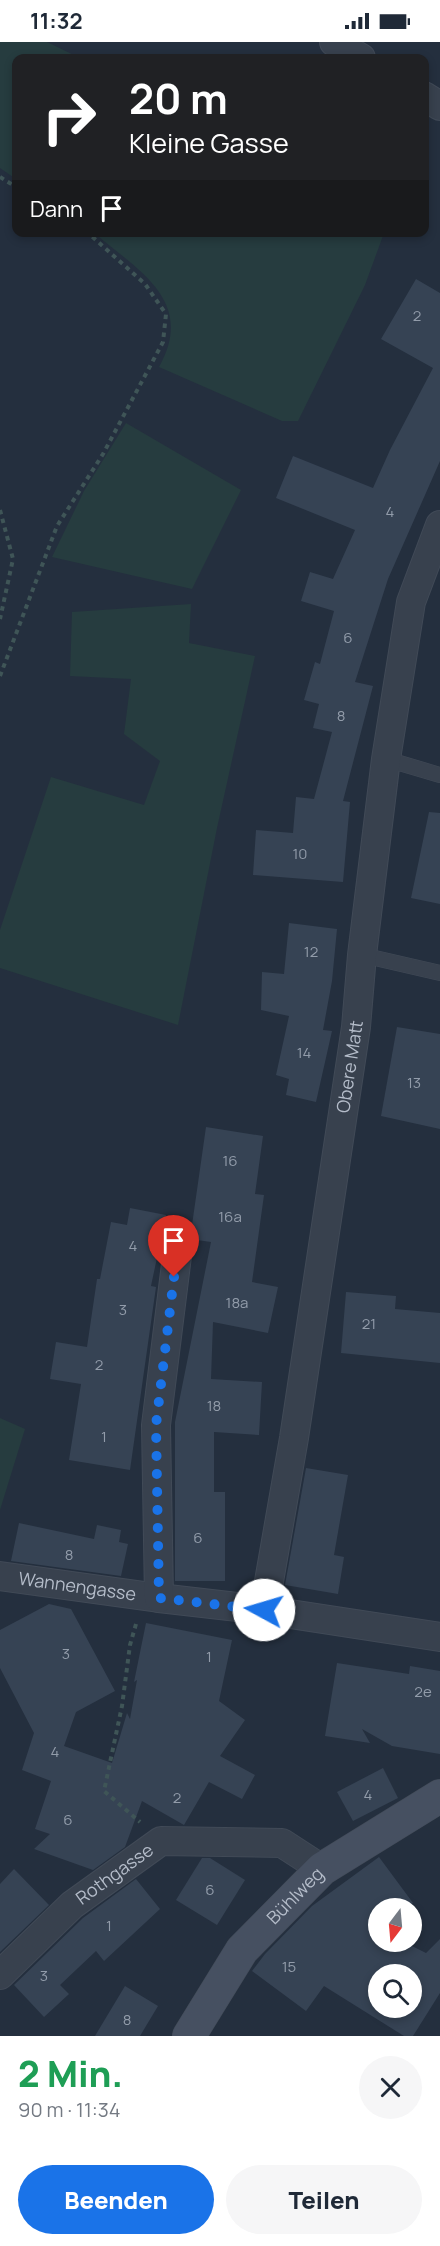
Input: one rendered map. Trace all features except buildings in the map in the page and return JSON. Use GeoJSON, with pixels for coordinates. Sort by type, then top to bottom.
{"type":"FeatureCollection","features":[{"type":"Feature","properties":{"kind":"street"},"geometry":{"type":"LineString","coordinates":[[334,42],[354,54]]}},
{"type":"Feature","properties":{"kind":"street","name":"Obere Matt"},"geometry":{"type":"LineString","coordinates":[[264,1610],[294,1438],[351,1062],[386,759],[411,602],[440,525]]}},
{"type":"Feature","properties":{"kind":"street"},"geometry":{"type":"LineString","coordinates":[[159,1598],[156,1425],[177,1256]]}},
{"type":"Feature","properties":{"kind":"street","name":"Wannengasse"},"geometry":{"type":"LineString","coordinates":[[0,1576],[264,1610],[440,1638]]}},
{"type":"Feature","properties":{"kind":"street","name":"Bühlweg"},"geometry":{"type":"LineString","coordinates":[[189,2036],[242,1950],[322,1869],[440,1796]]}},
{"type":"Feature","properties":{"kind":"street","name":"Rothgasse"},"geometry":{"type":"LineString","coordinates":[[0,1975],[72,1905],[161,1841],[282,1844],[322,1869]]}},
{"type":"Feature","properties":{"kind":"lane"},"geometry":{"type":"LineString","coordinates":[[386,759],[440,775]]}},
{"type":"Feature","properties":{"kind":"lane"},"geometry":{"type":"LineString","coordinates":[[362,956],[440,972]]}},
{"type":"Feature","properties":{"kind":"path"},"geometry":{"type":"LineString","coordinates":[[0,676],[57,526],[103,454],[163,342],[166,314],[145,284],[93,237]]}},
{"type":"Feature","properties":{"kind":"path"},"geometry":{"type":"LineString","coordinates":[[0,510],[13,559],[0,619]]}},
{"type":"Feature","properties":{"kind":"path"},"geometry":{"type":"LineString","coordinates":[[159,1598],[138,1615],[130,1645],[122,1706],[104,1791],[161,1841]]}},
{"type":"Feature","properties":{"kind":"green space"},"geometry":{"type":"Polygon","coordinates":[[[0,42],[47,42],[72,54],[12,54],[12,176],[0,168],[0,42]]]}},
{"type":"Feature","properties":{"kind":"green space"},"geometry":{"type":"Polygon","coordinates":[[[99,237],[383,237],[365,285],[298,421],[282,421],[159,367],[169,344],[171,324],[167,306],[157,289],[99,237]]]}},
{"type":"Feature","properties":{"kind":"green space"},"geometry":{"type":"Polygon","coordinates":[[[126,423],[241,490],[192,589],[52,557],[84,491],[126,423]]]}},
{"type":"Feature","properties":{"kind":"green space"},"geometry":{"type":"Polygon","coordinates":[[[191,604],[189,643],[255,656],[217,828],[178,1025],[0,968],[0,930],[51,777],[144,805],[160,761],[124,734],[131,679],[70,676],[72,612],[191,604]]]}},
{"type":"Feature","properties":{"kind":"green space"},"geometry":{"type":"Polygon","coordinates":[[[0,1418],[25,1429],[0,1510],[0,1418]]]}},
{"type":"Feature","properties":{"kind":"route"},"geometry":{"type":"LineString","coordinates":[[174,1277],[156,1425],[159,1598],[264,1610]]}}]}
